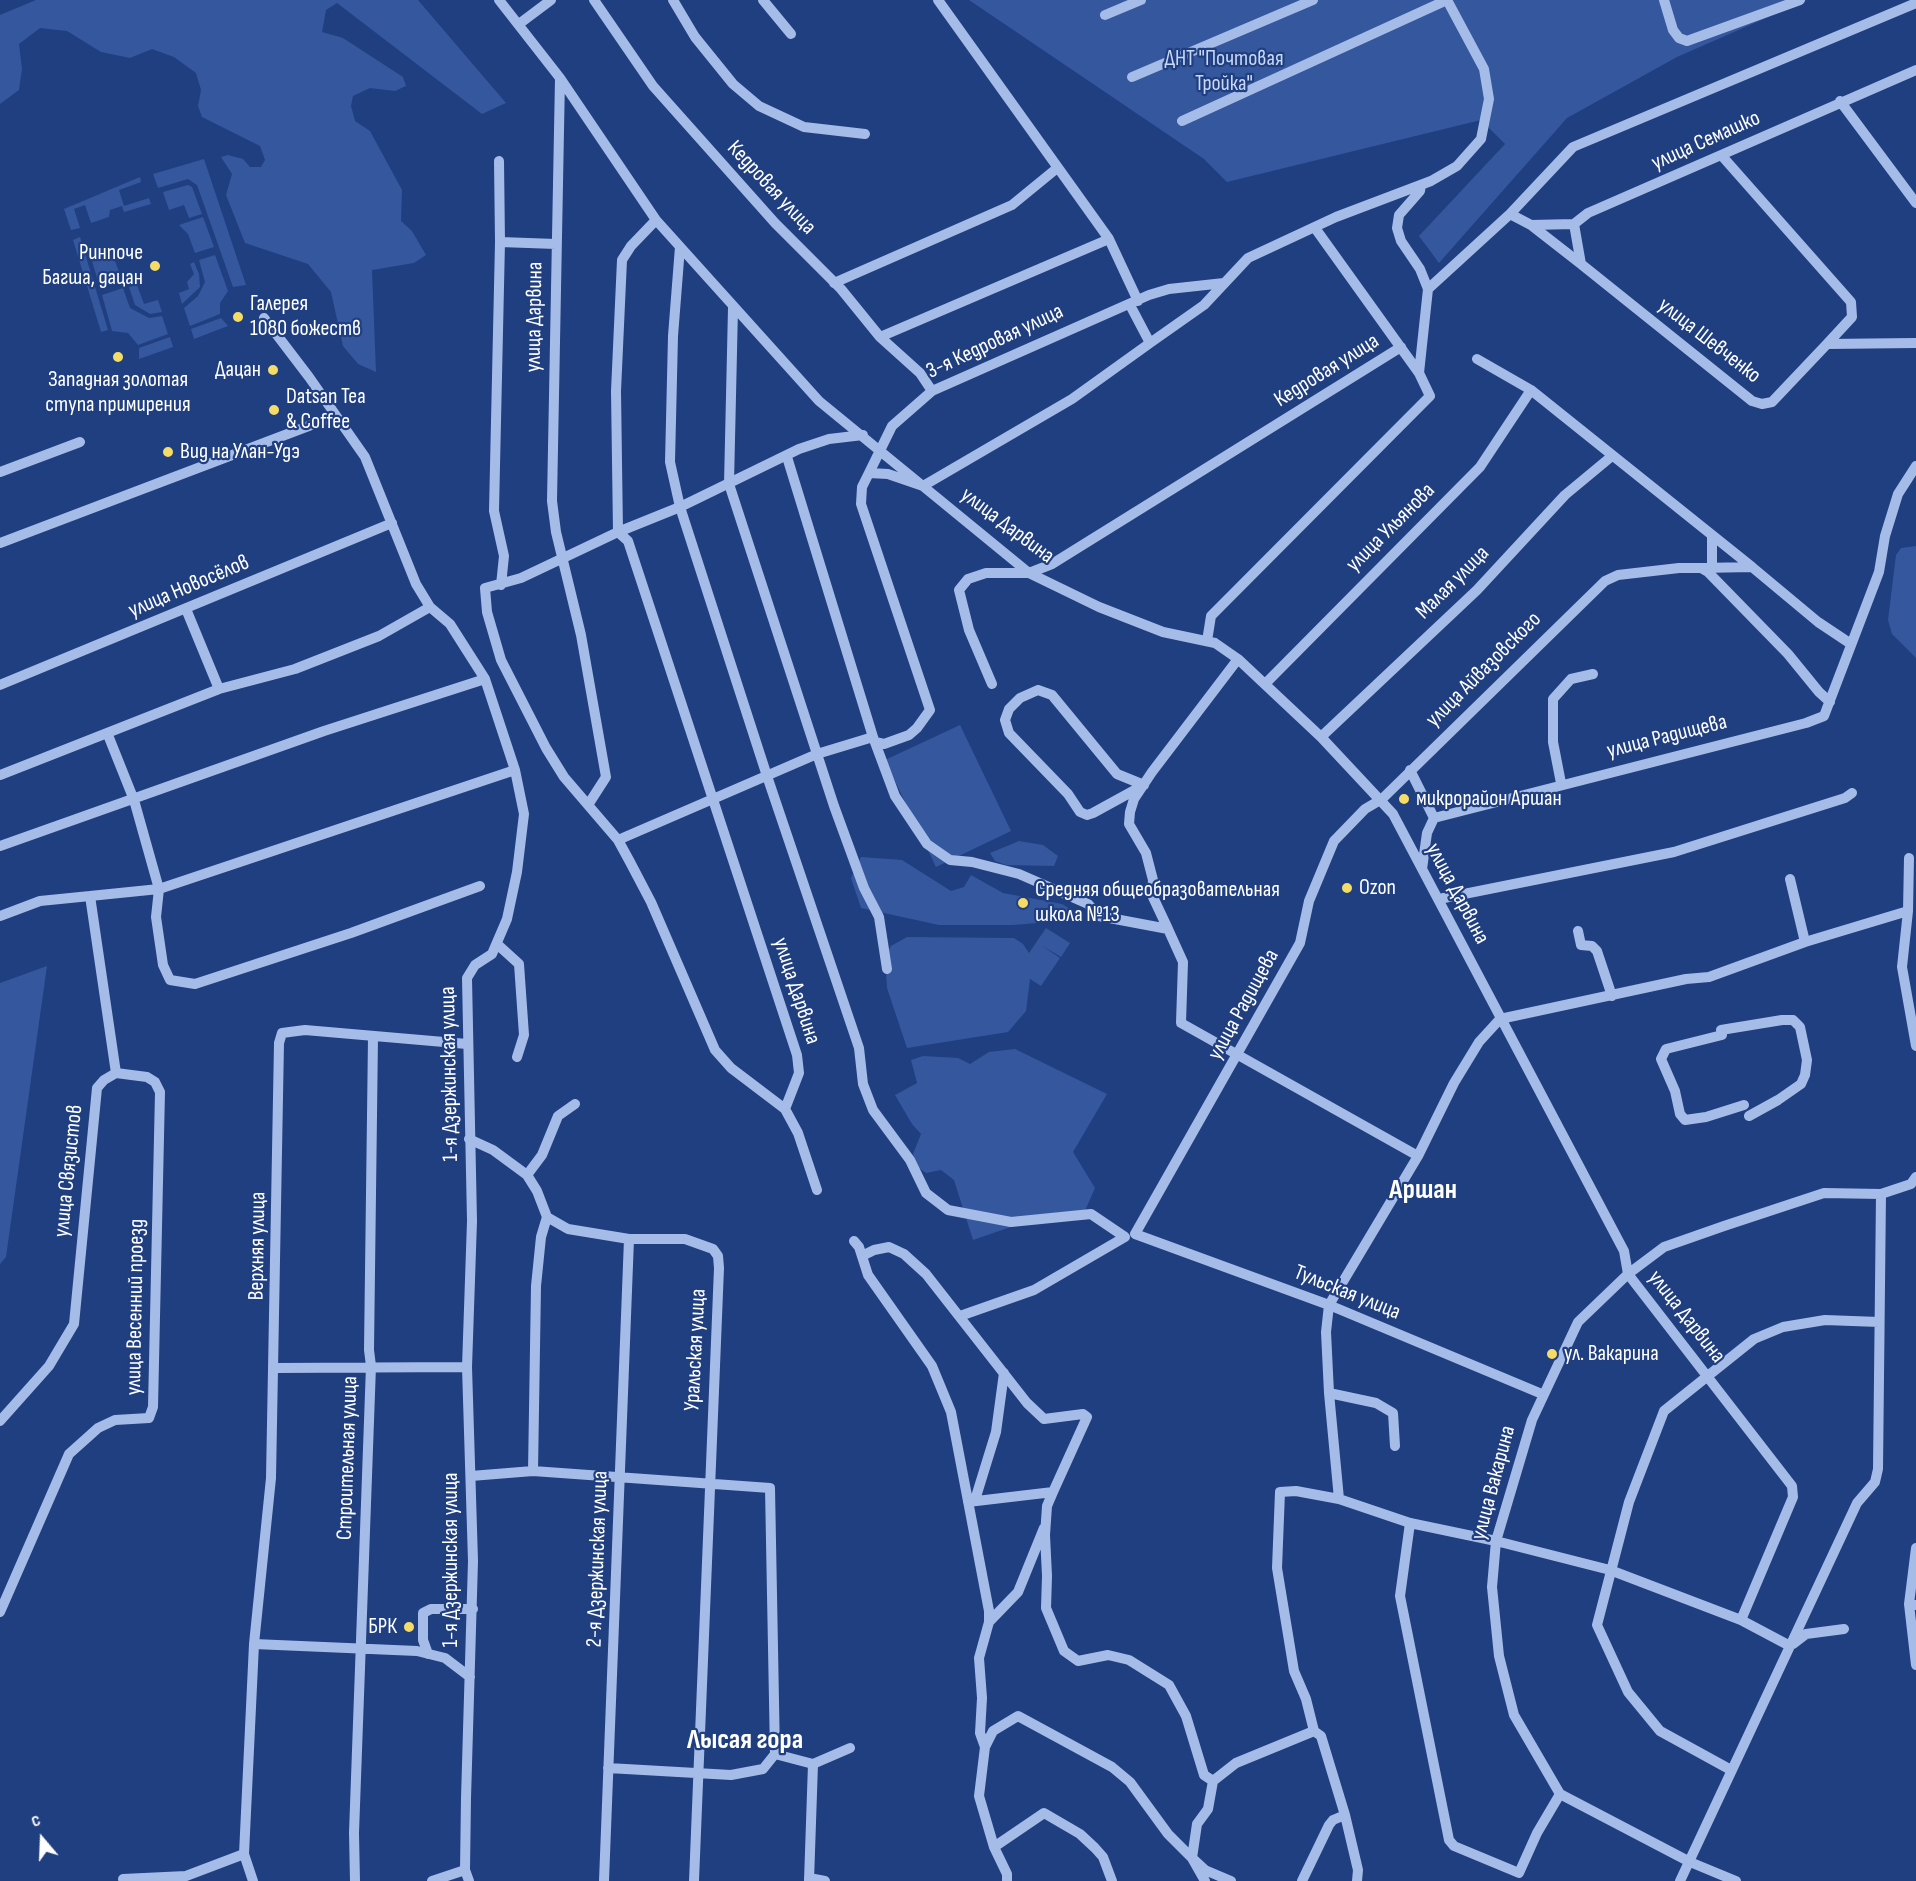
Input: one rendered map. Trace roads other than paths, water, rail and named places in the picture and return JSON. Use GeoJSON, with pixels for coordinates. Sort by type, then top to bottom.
{"type":"FeatureCollection","features":[{"type":"Feature","properties":{"kind":"street"},"geometry":{"type":"LineString","coordinates":[[500,0],[560,78],[656,219],[805,387],[879,449]]}},
{"type":"Feature","properties":{"kind":"street"},"geometry":{"type":"LineString","coordinates":[[519,24],[551,0]]}},
{"type":"Feature","properties":{"kind":"street","name":"Кедровая улица"},"geometry":{"type":"LineString","coordinates":[[594,0],[653,86],[775,223],[834,283],[880,337],[920,373],[932,391]]}},
{"type":"Feature","properties":{"kind":"street"},"geometry":{"type":"LineString","coordinates":[[673,0],[695,37],[733,84],[759,106],[804,127],[865,135]]}},
{"type":"Feature","properties":{"kind":"street"},"geometry":{"type":"LineString","coordinates":[[763,0],[792,34]]}},
{"type":"Feature","properties":{"kind":"street"},"geometry":{"type":"LineString","coordinates":[[938,0],[1056,169],[1109,240],[1150,343]]}},
{"type":"Feature","properties":{"kind":"street"},"geometry":{"type":"LineString","coordinates":[[1105,15],[1141,0]]}},
{"type":"Feature","properties":{"kind":"street"},"geometry":{"type":"LineString","coordinates":[[1132,77],[1313,0]]}},
{"type":"Feature","properties":{"kind":"street"},"geometry":{"type":"LineString","coordinates":[[923,486],[1072,399],[1204,305],[1248,258],[1449,172],[1481,138],[1489,99],[1484,69],[1447,0],[1182,121]]}},
{"type":"Feature","properties":{"kind":"street"},"geometry":{"type":"LineString","coordinates":[[1664,0],[1673,30],[1679,38],[1687,41],[1800,0]]}},
{"type":"Feature","properties":{"kind":"street"},"geometry":{"type":"LineString","coordinates":[[1428,289],[1510,214],[1573,147],[1916,3]]}},
{"type":"Feature","properties":{"kind":"street","name":"улица Семашко"},"geometry":{"type":"LineString","coordinates":[[1574,224],[1588,213],[1916,69]]}},
{"type":"Feature","properties":{"kind":"street","name":"улица Дарвина"},"geometry":{"type":"LineString","coordinates":[[560,78],[552,501],[556,532],[564,556],[592,693],[606,777],[588,805]]}},
{"type":"Feature","properties":{"kind":"street"},"geometry":{"type":"LineString","coordinates":[[1840,102],[1916,203]]}},
{"type":"Feature","properties":{"kind":"street","name":"улица Шевченко"},"geometry":{"type":"LineString","coordinates":[[1531,225],[1752,401],[1762,404],[1772,402],[1852,316],[1851,302],[1722,156]]}},
{"type":"Feature","properties":{"kind":"street"},"geometry":{"type":"LineString","coordinates":[[499,161],[500,242],[494,511],[504,556],[501,585]]}},
{"type":"Feature","properties":{"kind":"street"},"geometry":{"type":"LineString","coordinates":[[834,283],[1012,205],[1056,169]]}},
{"type":"Feature","properties":{"kind":"street"},"geometry":{"type":"LineString","coordinates":[[1419,373],[1428,289],[1401,241],[1397,228],[1399,215],[1420,191],[1421,185]]}},
{"type":"Feature","properties":{"kind":"street"},"geometry":{"type":"LineString","coordinates":[[1510,214],[1531,225],[1574,224],[1581,264]]}},
{"type":"Feature","properties":{"kind":"street"},"geometry":{"type":"LineString","coordinates":[[618,532],[616,391],[622,260],[631,246],[656,219]]}},
{"type":"Feature","properties":{"kind":"street"},"geometry":{"type":"LineString","coordinates":[[1315,228],[1401,347]]}},
{"type":"Feature","properties":{"kind":"street"},"geometry":{"type":"LineString","coordinates":[[880,337],[1109,240]]}},
{"type":"Feature","properties":{"kind":"street"},"geometry":{"type":"LineString","coordinates":[[500,242],[556,244]]}},
{"type":"Feature","properties":{"kind":"street","name":"улица Дарвина"},"geometry":{"type":"LineString","coordinates":[[680,247],[673,336],[670,462],[680,507],[767,776],[859,1048],[863,1084],[873,1110],[910,1160],[926,1193],[948,1210],[1011,1222],[1091,1214],[1130,1235]]}},
{"type":"Feature","properties":{"kind":"street","name":"3-я Кедровая улица"},"geometry":{"type":"LineString","coordinates":[[869,473],[879,449],[898,418],[932,391],[1049,337],[1169,290],[1224,283]]}},
{"type":"Feature","properties":{"kind":"street"},"geometry":{"type":"LineString","coordinates":[[733,308],[729,360],[729,484],[864,888],[879,917],[887,969]]}},
{"type":"Feature","properties":{"kind":"street","name":"1-я Дзержинская улица"},"geometry":{"type":"LineString","coordinates":[[264,318],[365,457],[416,584],[430,607],[450,624],[485,679],[515,770],[524,814],[517,872],[507,919],[492,954],[469,971],[467,1044],[472,1270],[467,1367],[473,1610],[465,1870],[469,1881]]}},
{"type":"Feature","properties":{"kind":"street"},"geometry":{"type":"LineString","coordinates":[[1827,344],[1916,343]]}},
{"type":"Feature","properties":{"kind":"street","name":"Кедровая улица"},"geometry":{"type":"LineString","coordinates":[[1029,573],[1052,564],[1401,347],[1419,373],[1430,396],[1211,616],[1207,641]]}},
{"type":"Feature","properties":{"kind":"street"},"geometry":{"type":"LineString","coordinates":[[1477,359],[1531,390],[1818,622],[1851,644]]}},
{"type":"Feature","properties":{"kind":"street","name":"улица Ульянова"},"geometry":{"type":"LineString","coordinates":[[1266,683],[1480,467],[1531,390]]}},
{"type":"Feature","properties":{"kind":"street"},"geometry":{"type":"LineString","coordinates":[[0,543],[335,416]]}},
{"type":"Feature","properties":{"kind":"street"},"geometry":{"type":"LineString","coordinates":[[817,1190],[798,1133],[784,1109],[731,1068],[715,1050],[651,902],[618,840],[564,777],[546,748],[501,660],[487,612],[485,588],[501,585],[618,532],[680,507],[814,443],[863,435]]}},
{"type":"Feature","properties":{"kind":"street"},"geometry":{"type":"LineString","coordinates":[[0,472],[80,442]]}},
{"type":"Feature","properties":{"kind":"street","name":"улица Дарвина"},"geometry":{"type":"LineString","coordinates":[[879,449],[1029,573],[1099,607],[1163,632],[1215,643],[1238,659],[1266,683],[1382,799],[1393,814],[1439,899],[1500,1019],[1624,1251],[1628,1274],[1792,1486],[1793,1497],[1741,1620]]}},
{"type":"Feature","properties":{"kind":"street","name":"Малая улица"},"geometry":{"type":"LineString","coordinates":[[1321,737],[1477,590],[1565,495],[1612,456]]}},
{"type":"Feature","properties":{"kind":"street"},"geometry":{"type":"LineString","coordinates":[[787,457],[874,739],[895,796],[927,844],[950,861],[972,862],[1018,874],[1088,904],[1099,916],[1168,929]]}},
{"type":"Feature","properties":{"kind":"street"},"geometry":{"type":"LineString","coordinates":[[1706,568],[1830,702],[1879,572],[1885,536],[1898,494],[1916,466]]}},
{"type":"Feature","properties":{"kind":"street"},"geometry":{"type":"LineString","coordinates":[[618,840],[818,754],[874,739],[884,744],[909,735],[930,710],[861,504],[862,487],[869,473]]}},
{"type":"Feature","properties":{"kind":"street","name":"улица Дарвина"},"geometry":{"type":"LineString","coordinates":[[869,473],[888,474],[923,486]]}},
{"type":"Feature","properties":{"kind":"street","name":"улица Новосёлов"},"geometry":{"type":"LineString","coordinates":[[0,686],[392,522]]}},
{"type":"Feature","properties":{"kind":"street","name":"улица Дарвина"},"geometry":{"type":"LineString","coordinates":[[618,532],[628,541],[797,1055],[799,1073],[784,1109]]}},
{"type":"Feature","properties":{"kind":"street"},"geometry":{"type":"LineString","coordinates":[[1706,568],[1712,537]]}},
{"type":"Feature","properties":{"kind":"street"},"geometry":{"type":"LineString","coordinates":[[1706,568],[1752,567]]}},
{"type":"Feature","properties":{"kind":"street","name":"улица Айвазовского"},"geometry":{"type":"LineString","coordinates":[[1382,799],[1605,580],[1618,575],[1679,568],[1706,568]]}},
{"type":"Feature","properties":{"kind":"street"},"geometry":{"type":"LineString","coordinates":[[992,684],[969,630],[959,590],[968,579],[975,576],[1029,573]]}},
{"type":"Feature","properties":{"kind":"street"},"geometry":{"type":"LineString","coordinates":[[0,775],[108,735],[219,689],[295,669],[379,636],[430,607]]}},
{"type":"Feature","properties":{"kind":"street"},"geometry":{"type":"LineString","coordinates":[[186,609],[219,689]]}},
{"type":"Feature","properties":{"kind":"street"},"geometry":{"type":"LineString","coordinates":[[1238,659],[1143,785],[1134,799],[1129,824],[1146,854],[1154,886],[1152,895],[1183,962],[1181,1023],[1239,1053],[1418,1156]]}},
{"type":"Feature","properties":{"kind":"street"},"geometry":{"type":"LineString","coordinates":[[1561,783],[1553,742],[1553,699],[1571,679],[1593,674]]}},
{"type":"Feature","properties":{"kind":"street"},"geometry":{"type":"LineString","coordinates":[[0,846],[324,732],[485,679]]}},
{"type":"Feature","properties":{"kind":"street"},"geometry":{"type":"LineString","coordinates":[[1029,692],[1047,692],[1052,695],[1117,774],[1143,785],[1093,813],[1087,815],[1080,812],[1068,794],[1009,733],[1005,720],[1006,713],[1029,692]]}},
{"type":"Feature","properties":{"kind":"street","name":"улица Радищева"},"geometry":{"type":"LineString","coordinates":[[1434,818],[1561,783],[1806,723],[1824,716],[1830,702]]}},
{"type":"Feature","properties":{"kind":"street"},"geometry":{"type":"LineString","coordinates":[[108,735],[134,800],[159,889],[156,917],[163,965],[170,980],[195,984],[340,937],[480,886]]}},
{"type":"Feature","properties":{"kind":"street"},"geometry":{"type":"LineString","coordinates":[[0,916],[40,901],[159,889],[515,770]]}},
{"type":"Feature","properties":{"kind":"street"},"geometry":{"type":"LineString","coordinates":[[1410,770],[1434,818],[1427,833],[1422,869]]}},
{"type":"Feature","properties":{"kind":"street"},"geometry":{"type":"LineString","coordinates":[[1439,899],[1674,852],[1845,798],[1852,793]]}},
{"type":"Feature","properties":{"kind":"street","name":"улица Радищева"},"geometry":{"type":"LineString","coordinates":[[1130,1235],[1239,1053],[1300,943],[1309,901],[1334,841],[1365,808],[1382,799]]}},
{"type":"Feature","properties":{"kind":"street"},"geometry":{"type":"LineString","coordinates":[[1909,858],[1908,910],[1902,967],[1916,1046]]}},
{"type":"Feature","properties":{"kind":"street"},"geometry":{"type":"LineString","coordinates":[[1790,879],[1805,942]]}},
{"type":"Feature","properties":{"kind":"street"},"geometry":{"type":"LineString","coordinates":[[90,896],[116,1073]]}},
{"type":"Feature","properties":{"kind":"street"},"geometry":{"type":"LineString","coordinates":[[1339,1499],[1329,1393],[1326,1332],[1329,1305],[1418,1156],[1454,1083],[1479,1042],[1500,1019],[1686,979],[1709,977],[1805,942],[1908,910]]}},
{"type":"Feature","properties":{"kind":"street"},"geometry":{"type":"LineString","coordinates":[[1578,931],[1581,945],[1592,946],[1597,951],[1612,996]]}},
{"type":"Feature","properties":{"kind":"street"},"geometry":{"type":"LineString","coordinates":[[497,944],[519,964],[524,1035],[518,1058]]}},
{"type":"Feature","properties":{"kind":"street"},"geometry":{"type":"LineString","coordinates":[[1782,1020],[1793,1020],[1800,1027],[1807,1060],[1801,1084],[1779,1100],[1746,1111],[1685,1120],[1680,1114],[1675,1091],[1662,1059],[1666,1050],[1722,1033],[1782,1020]]}},
{"type":"Feature","properties":{"kind":"street","name":"Верхняя улица"},"geometry":{"type":"LineString","coordinates":[[244,1854],[254,1644],[272,1478],[279,1043],[282,1033],[287,1031],[467,1044]]}},
{"type":"Feature","properties":{"kind":"street","name":"Строительная улица"},"geometry":{"type":"LineString","coordinates":[[355,1881],[354,1833],[371,1366],[369,1350],[373,1037]]}},
{"type":"Feature","properties":{"kind":"street","name":"улица Связистов"},"geometry":{"type":"LineString","coordinates":[[0,1421],[49,1366],[74,1324],[97,1088],[104,1080],[116,1073]]}},
{"type":"Feature","properties":{"kind":"street","name":"улица Весенний проезд"},"geometry":{"type":"LineString","coordinates":[[0,1612],[69,1454],[98,1428],[115,1420],[149,1418],[153,1407],[160,1092],[155,1082],[147,1077],[116,1073]]}},
{"type":"Feature","properties":{"kind":"street"},"geometry":{"type":"LineString","coordinates":[[527,1174],[542,1155],[558,1116],[575,1104]]}},
{"type":"Feature","properties":{"kind":"street"},"geometry":{"type":"LineString","coordinates":[[470,1139],[493,1149],[527,1174],[547,1216],[541,1237],[536,1286],[533,1472]]}},
{"type":"Feature","properties":{"kind":"street","name":"улица Вакарина"},"geometry":{"type":"LineString","coordinates":[[1560,1794],[1514,1715],[1499,1656],[1492,1587],[1496,1541],[1517,1464],[1542,1394],[1578,1322],[1628,1274],[1664,1247],[1824,1193],[1881,1194],[1911,1184],[1916,1177]]}},
{"type":"Feature","properties":{"kind":"street"},"geometry":{"type":"LineString","coordinates":[[1680,1881],[1857,1503],[1875,1482],[1878,1469],[1881,1194]]}},
{"type":"Feature","properties":{"kind":"street","name":"Уральская улица"},"geometry":{"type":"LineString","coordinates":[[547,1216],[568,1229],[629,1239],[685,1239],[713,1249],[718,1256],[694,1881]]}},
{"type":"Feature","properties":{"kind":"street"},"geometry":{"type":"LineString","coordinates":[[960,1316],[1034,1290],[1130,1235]]}},
{"type":"Feature","properties":{"kind":"street","name":"Тульская улица"},"geometry":{"type":"LineString","coordinates":[[1130,1235],[1329,1305],[1542,1394]]}},
{"type":"Feature","properties":{"kind":"street","name":"2-я Дзержинская улица"},"geometry":{"type":"LineString","coordinates":[[604,1881],[629,1239]]}},
{"type":"Feature","properties":{"kind":"street"},"geometry":{"type":"LineString","coordinates":[[854,1241],[868,1275],[932,1366],[947,1398],[971,1501],[989,1622],[979,1658],[982,1698],[980,1734],[985,1747]]}},
{"type":"Feature","properties":{"kind":"street"},"geometry":{"type":"LineString","coordinates":[[862,1256],[874,1250],[889,1247],[904,1254],[926,1274],[1027,1403],[1044,1419],[1083,1414],[1087,1417],[1047,1506],[1045,1525],[1046,1608],[1064,1651],[1078,1661],[1108,1655],[1129,1660],[1169,1685],[1186,1716],[1203,1775],[1213,1781]]}},
{"type":"Feature","properties":{"kind":"street"},"geometry":{"type":"LineString","coordinates":[[1731,1770],[1659,1731],[1628,1692],[1598,1625],[1610,1570],[1629,1502],[1664,1411],[1706,1375],[1754,1339],[1783,1327],[1824,1320],[1879,1322]]}},
{"type":"Feature","properties":{"kind":"street"},"geometry":{"type":"LineString","coordinates":[[275,1368],[467,1367]]}},
{"type":"Feature","properties":{"kind":"street"},"geometry":{"type":"LineString","coordinates":[[971,1501],[996,1432],[1004,1373]]}},
{"type":"Feature","properties":{"kind":"street"},"geometry":{"type":"LineString","coordinates":[[1329,1393],[1376,1403],[1393,1413],[1395,1446]]}},
{"type":"Feature","properties":{"kind":"street"},"geometry":{"type":"LineString","coordinates":[[471,1476],[533,1472],[621,1476],[770,1488],[775,1754],[769,1765],[756,1771],[731,1775],[697,1771],[608,1768]]}},
{"type":"Feature","properties":{"kind":"street"},"geometry":{"type":"LineString","coordinates":[[1357,1881],[1358,1870],[1346,1815],[1321,1736],[1314,1731],[1306,1699],[1294,1671],[1277,1568],[1280,1491],[1296,1491],[1339,1499],[1410,1523],[1496,1541],[1610,1570],[1741,1620],[1790,1646]]}},
{"type":"Feature","properties":{"kind":"street"},"geometry":{"type":"LineString","coordinates":[[971,1501],[1053,1492]]}},
{"type":"Feature","properties":{"kind":"street"},"geometry":{"type":"LineString","coordinates":[[1410,1523],[1401,1596],[1445,1831],[1454,1846],[1517,1877],[1537,1833],[1560,1794],[1690,1862],[1736,1881]]}},
{"type":"Feature","properties":{"kind":"street"},"geometry":{"type":"LineString","coordinates":[[989,1622],[1017,1592],[1045,1525]]}},
{"type":"Feature","properties":{"kind":"street"},"geometry":{"type":"LineString","coordinates":[[1916,1548],[1912,1604],[1916,1665]]}},
{"type":"Feature","properties":{"kind":"street"},"geometry":{"type":"LineString","coordinates":[[428,1654],[423,1640],[423,1613],[430,1609],[473,1610]]}},
{"type":"Feature","properties":{"kind":"street"},"geometry":{"type":"LineString","coordinates":[[1790,1646],[1806,1634],[1844,1629]]}},
{"type":"Feature","properties":{"kind":"street"},"geometry":{"type":"LineString","coordinates":[[254,1644],[361,1648],[428,1654],[445,1658],[470,1677]]}},
{"type":"Feature","properties":{"kind":"street"},"geometry":{"type":"LineString","coordinates":[[1007,1881],[1007,1874],[994,1847],[979,1796],[985,1747],[993,1731],[1018,1716],[1112,1767],[1130,1782],[1168,1834],[1192,1858],[1205,1870],[1231,1881]]}},
{"type":"Feature","properties":{"kind":"street"},"geometry":{"type":"LineString","coordinates":[[1205,1881],[1192,1858],[1197,1824],[1208,1809],[1213,1781],[1236,1763],[1314,1731]]}},
{"type":"Feature","properties":{"kind":"street"},"geometry":{"type":"LineString","coordinates":[[775,1754],[813,1764],[850,1748]]}},
{"type":"Feature","properties":{"kind":"street"},"geometry":{"type":"LineString","coordinates":[[813,1764],[809,1880],[825,1881]]}},
{"type":"Feature","properties":{"kind":"street"},"geometry":{"type":"LineString","coordinates":[[994,1847],[1044,1813],[1080,1834],[1095,1848],[1103,1857],[1112,1881]]}},
{"type":"Feature","properties":{"kind":"street"},"geometry":{"type":"LineString","coordinates":[[1302,1881],[1329,1825],[1333,1820],[1346,1815]]}},
{"type":"Feature","properties":{"kind":"street"},"geometry":{"type":"LineString","coordinates":[[123,1879],[186,1876],[244,1854],[253,1881]]}},
{"type":"Feature","properties":{"kind":"street"},"geometry":{"type":"LineString","coordinates":[[432,1881],[465,1870]]}},
{"type":"Feature","properties":{"kind":"place","name":"Ринпоче Багша, дацан"},"geometry":{"type":"Point","coordinates":[155,266]}},
{"type":"Feature","properties":{"kind":"place","name":"Галерея 1080 божеств"},"geometry":{"type":"Point","coordinates":[238,317]}},
{"type":"Feature","properties":{"kind":"place","name":"Западная золотая ступа примирения"},"geometry":{"type":"Point","coordinates":[118,357]}},
{"type":"Feature","properties":{"kind":"place","name":"Дацан"},"geometry":{"type":"Point","coordinates":[273,370]}},
{"type":"Feature","properties":{"kind":"place","name":"Datsan Tea & Coffee"},"geometry":{"type":"Point","coordinates":[274,410]}},
{"type":"Feature","properties":{"kind":"place","name":"Вид на Улан-Удэ"},"geometry":{"type":"Point","coordinates":[168,452]}},
{"type":"Feature","properties":{"kind":"place","name":"микрорайон Аршан"},"geometry":{"type":"Point","coordinates":[1404,799]}},
{"type":"Feature","properties":{"kind":"place","name":"Ozon"},"geometry":{"type":"Point","coordinates":[1347,888]}},
{"type":"Feature","properties":{"kind":"place","name":"Средняя общеобразовательная школа №13"},"geometry":{"type":"Point","coordinates":[1023,903]}},
{"type":"Feature","properties":{"kind":"place","name":"ул. Вакарина"},"geometry":{"type":"Point","coordinates":[1552,1354]}},
{"type":"Feature","properties":{"kind":"place","name":"БРК"},"geometry":{"type":"Point","coordinates":[409,1627]}},
{"type":"Feature","properties":{"kind":"district","name":"Аршан"},"geometry":{"type":"Point","coordinates":[1423,1191]}},
{"type":"Feature","properties":{"kind":"district","name":"Лысая гора"},"geometry":{"type":"Point","coordinates":[745,1741]}},
{"type":"Feature","properties":{"kind":"park label","name":"ДНТ \"Почтовая Тройка\""},"geometry":{"type":"Point","coordinates":[1224,72]}}]}
